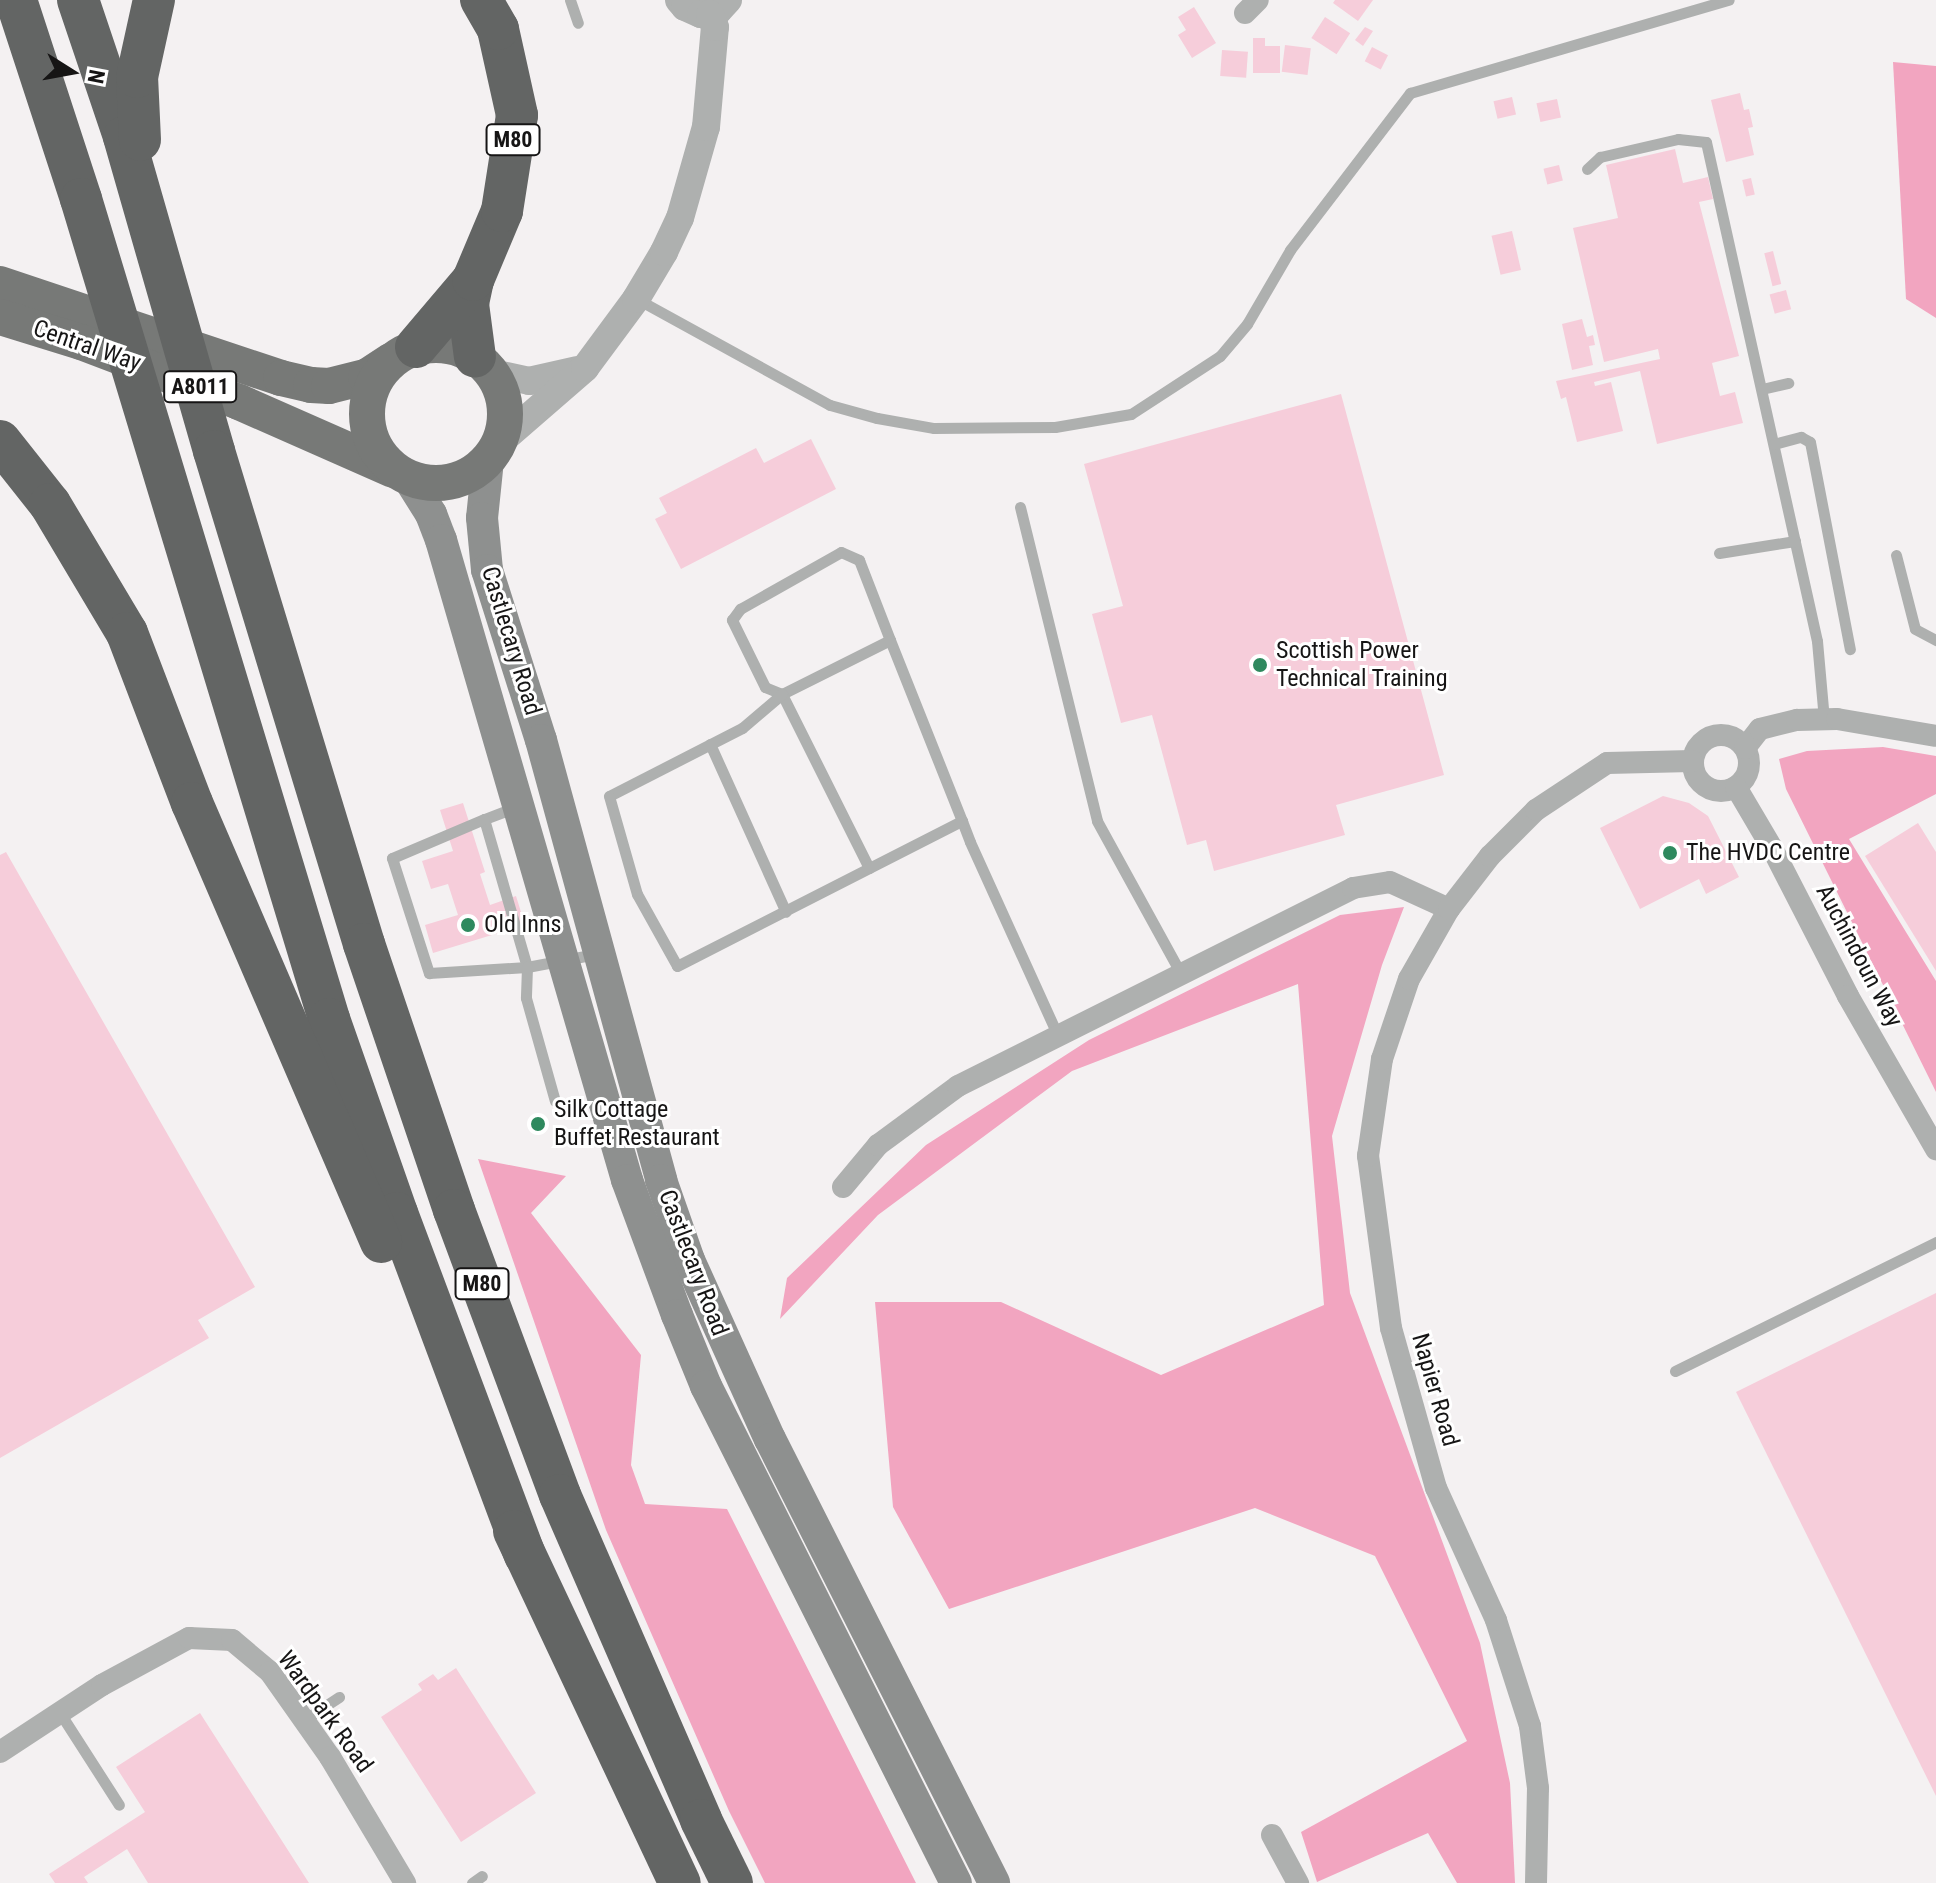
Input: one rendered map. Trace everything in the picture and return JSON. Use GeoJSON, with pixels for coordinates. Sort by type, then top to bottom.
{"type":"FeatureCollection","features":[{"type":"Feature","properties":{"kind":"highway","name":"M80"},"geometry":{"type":"LineString","coordinates":[[16,0],[81,199],[329,1019],[397,1213],[525,1555]]}},
{"type":"Feature","properties":{"kind":"highway","name":"M80"},"geometry":{"type":"LineString","coordinates":[[78,0],[150,205],[222,453],[278,666],[414,1092],[554,1480],[701,1820],[732,1883]]}},
{"type":"Feature","properties":{"kind":"highway","name":"M80"},"geometry":{"type":"LineString","coordinates":[[150,205],[138,136],[137,77],[154,0]]}},
{"type":"Feature","properties":{"kind":"highway","name":"M80"},"geometry":{"type":"LineString","coordinates":[[481,0],[498,29],[517,115],[502,211],[473,280],[468,304],[484,365]]}},
{"type":"Feature","properties":{"kind":"highway","name":"M80"},"geometry":{"type":"LineString","coordinates":[[403,354],[473,280]]}},
{"type":"Feature","properties":{"kind":"highway","name":"M80"},"geometry":{"type":"LineString","coordinates":[[0,441],[50,504],[127,633],[192,803],[339,1150],[680,1883]]}},
{"type":"Feature","properties":{"kind":"main road","name":"Central Way"},"geometry":{"type":"LineString","coordinates":[[0,284],[281,378],[311,385],[329,386],[366,377],[403,354]]}},
{"type":"Feature","properties":{"kind":"main road","name":"Central Way"},"geometry":{"type":"LineString","coordinates":[[0,317],[81,342],[239,402],[402,475]]}},
{"type":"Feature","properties":{"kind":"main road"},"geometry":{"type":"LineString","coordinates":[[402,475],[372,442],[367,422],[367,400],[375,380],[403,354],[447,346],[484,365],[505,403],[494,451]]}},
{"type":"Feature","properties":{"kind":"main road","name":"A8011"},"geometry":{"type":"LineString","coordinates":[[402,475],[447,483],[469,476],[494,451]]}},
{"type":"Feature","properties":{"kind":"main road","name":"Castlecary Road"},"geometry":{"type":"LineString","coordinates":[[494,451],[482,518],[487,570],[541,740],[661,1180],[710,1313],[777,1453],[994,1883]]}},
{"type":"Feature","properties":{"kind":"main road","name":"Castlecary Road"},"geometry":{"type":"LineString","coordinates":[[402,475],[431,514],[441,540],[627,1180],[706,1386],[956,1883]]}},
{"type":"Feature","properties":{"kind":"street"},"geometry":{"type":"LineString","coordinates":[[494,451],[585,368],[636,299],[680,218],[699,159],[712,81],[719,7],[692,12],[679,0]]}},
{"type":"Feature","properties":{"kind":"street"},"geometry":{"type":"LineString","coordinates":[[484,365],[529,381],[585,368]]}},
{"type":"Feature","properties":{"kind":"street"},"geometry":{"type":"LineString","coordinates":[[1745,748],[1760,729],[1797,720],[1879,724],[1936,736]]}},
{"type":"Feature","properties":{"kind":"street"},"geometry":{"type":"LineString","coordinates":[[1714,735],[1731,736],[1745,748],[1749,764],[1736,787],[1719,791],[1702,785],[1693,770],[1692,761],[1699,745],[1714,735]]}},
{"type":"Feature","properties":{"kind":"street","name":"Napier Road"},"geometry":{"type":"LineString","coordinates":[[1536,1883],[1538,1788],[1530,1726],[1496,1620],[1436,1488],[1391,1328],[1368,1156],[1382,1059],[1409,979],[1449,909],[1490,856],[1536,810],[1607,763],[1692,761]]}},
{"type":"Feature","properties":{"kind":"street","name":"Auchindoun Way"},"geometry":{"type":"LineString","coordinates":[[1736,787],[1772,848],[1848,996],[1936,1149]]}},
{"type":"Feature","properties":{"kind":"street"},"geometry":{"type":"LineString","coordinates":[[843,1187],[878,1145],[958,1086],[1353,888],[1390,882],[1449,909]]}},
{"type":"Feature","properties":{"kind":"street","name":"Wardpark Road"},"geometry":{"type":"LineString","coordinates":[[0,1752],[102,1685],[189,1638],[232,1640],[270,1672],[338,1770],[405,1883]]}},
{"type":"Feature","properties":{"kind":"street"},"geometry":{"type":"LineString","coordinates":[[1272,1835],[1298,1883]]}},
{"type":"Feature","properties":{"kind":"lane"},"geometry":{"type":"LineString","coordinates":[[570,0],[578,23]]}},
{"type":"Feature","properties":{"kind":"lane"},"geometry":{"type":"LineString","coordinates":[[636,299],[830,405],[877,418],[934,428],[1039,427],[1131,414],[1220,356],[1247,324],[1290,250],[1410,93],[1729,0]]}},
{"type":"Feature","properties":{"kind":"lane"},"geometry":{"type":"LineString","coordinates":[[1587,169],[1600,157],[1678,139],[1706,142],[1817,641],[1824,719]]}},
{"type":"Feature","properties":{"kind":"lane"},"geometry":{"type":"LineString","coordinates":[[1762,389],[1788,383]]}},
{"type":"Feature","properties":{"kind":"lane"},"geometry":{"type":"LineString","coordinates":[[1774,444],[1801,437],[1810,442],[1850,649]]}},
{"type":"Feature","properties":{"kind":"lane"},"geometry":{"type":"LineString","coordinates":[[1020,507],[1097,821],[1181,974]]}},
{"type":"Feature","properties":{"kind":"lane"},"geometry":{"type":"LineString","coordinates":[[1719,553],[1795,541]]}},
{"type":"Feature","properties":{"kind":"lane"},"geometry":{"type":"LineString","coordinates":[[869,868],[782,694],[765,687],[732,620],[740,609],[841,552],[859,560],[962,821],[1058,1036]]}},
{"type":"Feature","properties":{"kind":"lane"},"geometry":{"type":"LineString","coordinates":[[1896,555],[1915,629],[1936,640]]}},
{"type":"Feature","properties":{"kind":"lane"},"geometry":{"type":"LineString","coordinates":[[890,640],[782,694],[742,728],[609,796],[637,894],[677,966],[962,821]]}},
{"type":"Feature","properties":{"kind":"lane"},"geometry":{"type":"LineString","coordinates":[[710,744],[786,912]]}},
{"type":"Feature","properties":{"kind":"lane"},"geometry":{"type":"LineString","coordinates":[[519,806],[392,858],[429,973],[565,963],[597,954]]}},
{"type":"Feature","properties":{"kind":"lane"},"geometry":{"type":"LineString","coordinates":[[484,819],[527,967],[526,998],[555,1101]]}},
{"type":"Feature","properties":{"kind":"lane"},"geometry":{"type":"LineString","coordinates":[[1675,1371],[1936,1242]]}},
{"type":"Feature","properties":{"kind":"lane"},"geometry":{"type":"LineString","coordinates":[[304,1720],[339,1697]]}},
{"type":"Feature","properties":{"kind":"lane"},"geometry":{"type":"LineString","coordinates":[[60,1713],[119,1805]]}},
{"type":"Feature","properties":{"kind":"shaded area"},"geometry":{"type":"Polygon","coordinates":[[[1893,62],[1936,66],[1936,318],[1906,299],[1893,62]]]}},
{"type":"Feature","properties":{"kind":"shaded area"},"geometry":{"type":"Polygon","coordinates":[[[1883,747],[1936,756],[1936,794],[1849,839],[1936,981],[1936,1092],[1786,789],[1779,759],[1807,751],[1883,747]]]}},
{"type":"Feature","properties":{"kind":"shaded area"},"geometry":{"type":"Polygon","coordinates":[[[1404,907],[1382,965],[1332,1136],[1350,1293],[1480,1643],[1510,1783],[1515,1883],[1457,1883],[1428,1833],[1317,1882],[1301,1832],[1467,1741],[1375,1556],[1255,1508],[949,1609],[893,1507],[875,1302],[1001,1302],[1161,1375],[1324,1305],[1298,984],[1072,1071],[878,1215],[780,1319],[787,1278],[926,1145],[1089,1040],[1340,915],[1404,907]]]}},
{"type":"Feature","properties":{"kind":"shaded area"},"geometry":{"type":"Polygon","coordinates":[[[478,1159],[566,1176],[531,1213],[641,1355],[631,1465],[645,1504],[727,1509],[916,1883],[765,1883],[729,1811],[606,1530],[478,1159]]]}},
{"type":"Feature","properties":{"kind":"building"},"geometry":{"type":"Polygon","coordinates":[[[1335,0],[1373,0],[1358,21],[1333,3],[1335,0]]]}},
{"type":"Feature","properties":{"kind":"building"},"geometry":{"type":"Polygon","coordinates":[[[1194,7],[1216,43],[1192,58],[1178,35],[1186,30],[1178,17],[1194,7]]]}},
{"type":"Feature","properties":{"kind":"building"},"geometry":{"type":"Polygon","coordinates":[[[1325,17],[1350,33],[1337,54],[1311,38],[1325,17]]]}},
{"type":"Feature","properties":{"kind":"building"},"geometry":{"type":"Polygon","coordinates":[[[1365,27],[1373,31],[1363,46],[1355,40],[1365,27]]]}},
{"type":"Feature","properties":{"kind":"building"},"geometry":{"type":"Polygon","coordinates":[[[1253,38],[1265,38],[1265,46],[1280,46],[1280,73],[1253,73],[1253,38]]]}},
{"type":"Feature","properties":{"kind":"building"},"geometry":{"type":"Polygon","coordinates":[[[1285,45],[1311,48],[1308,75],[1282,72],[1285,45]]]}},
{"type":"Feature","properties":{"kind":"building"},"geometry":{"type":"Polygon","coordinates":[[[1372,47],[1388,55],[1381,69],[1365,61],[1372,47]]]}},
{"type":"Feature","properties":{"kind":"building"},"geometry":{"type":"Polygon","coordinates":[[[1222,50],[1248,52],[1246,78],[1220,76],[1222,50]]]}},
{"type":"Feature","properties":{"kind":"building"},"geometry":{"type":"Polygon","coordinates":[[[1740,93],[1744,110],[1749,109],[1753,127],[1748,128],[1754,155],[1726,162],[1711,100],[1740,93]]]}},
{"type":"Feature","properties":{"kind":"building"},"geometry":{"type":"Polygon","coordinates":[[[1512,97],[1516,115],[1498,119],[1493,101],[1512,97]]]}},
{"type":"Feature","properties":{"kind":"building"},"geometry":{"type":"Polygon","coordinates":[[[1557,99],[1561,118],[1540,122],[1536,103],[1557,99]]]}},
{"type":"Feature","properties":{"kind":"building"},"geometry":{"type":"Polygon","coordinates":[[[1675,149],[1683,183],[1708,177],[1713,199],[1699,202],[1739,356],[1712,363],[1720,396],[1735,392],[1743,423],[1657,444],[1640,371],[1594,382],[1595,386],[1611,382],[1623,431],[1577,442],[1566,397],[1561,399],[1556,381],[1660,359],[1658,349],[1604,362],[1573,228],[1618,218],[1606,165],[1675,149]]]}},
{"type":"Feature","properties":{"kind":"building"},"geometry":{"type":"Polygon","coordinates":[[[1559,165],[1563,181],[1547,184],[1543,169],[1559,165]]]}},
{"type":"Feature","properties":{"kind":"building"},"geometry":{"type":"Polygon","coordinates":[[[1751,178],[1755,195],[1746,197],[1742,180],[1751,178]]]}},
{"type":"Feature","properties":{"kind":"building"},"geometry":{"type":"Polygon","coordinates":[[[1512,231],[1521,270],[1501,275],[1492,236],[1512,231]]]}},
{"type":"Feature","properties":{"kind":"building"},"geometry":{"type":"Polygon","coordinates":[[[1773,251],[1781,284],[1772,286],[1764,253],[1773,251]]]}},
{"type":"Feature","properties":{"kind":"building"},"geometry":{"type":"Polygon","coordinates":[[[1786,290],[1791,309],[1775,314],[1770,294],[1786,290]]]}},
{"type":"Feature","properties":{"kind":"building"},"geometry":{"type":"Polygon","coordinates":[[[1582,319],[1587,337],[1593,335],[1595,345],[1589,346],[1593,365],[1572,370],[1562,324],[1582,319]]]}},
{"type":"Feature","properties":{"kind":"building","name":"Scottish Power Technical Training"},"geometry":{"type":"Polygon","coordinates":[[[1341,394],[1444,775],[1336,805],[1345,835],[1214,871],[1206,840],[1187,845],[1152,715],[1121,723],[1092,614],[1123,606],[1084,464],[1341,394]]]}},
{"type":"Feature","properties":{"kind":"building"},"geometry":{"type":"Polygon","coordinates":[[[811,439],[836,489],[681,569],[655,519],[667,513],[659,498],[756,448],[764,463],[811,439]]]}},
{"type":"Feature","properties":{"kind":"building","name":"The HVDC Centre"},"geometry":{"type":"Polygon","coordinates":[[[1663,796],[1689,803],[1708,816],[1739,877],[1706,894],[1699,879],[1640,909],[1600,828],[1663,796]]]}},
{"type":"Feature","properties":{"kind":"building"},"geometry":{"type":"Polygon","coordinates":[[[463,803],[485,872],[480,874],[490,905],[516,896],[525,925],[433,953],[425,925],[458,915],[448,884],[431,889],[422,861],[453,851],[440,810],[463,803]]]}},
{"type":"Feature","properties":{"kind":"building"},"geometry":{"type":"Polygon","coordinates":[[[1918,823],[1936,852],[1936,971],[1865,856],[1918,823]]]}},
{"type":"Feature","properties":{"kind":"building"},"geometry":{"type":"Polygon","coordinates":[[[6,852],[255,1287],[198,1320],[209,1338],[0,1458],[0,855],[6,852]]]}},
{"type":"Feature","properties":{"kind":"building"},"geometry":{"type":"Polygon","coordinates":[[[1936,1293],[1936,1796],[1736,1392],[1936,1293]]]}},
{"type":"Feature","properties":{"kind":"building"},"geometry":{"type":"Polygon","coordinates":[[[456,1668],[536,1793],[461,1842],[381,1717],[422,1690],[418,1684],[433,1674],[438,1680],[456,1668]]]}},
{"type":"Feature","properties":{"kind":"building"},"geometry":{"type":"Polygon","coordinates":[[[200,1713],[309,1883],[148,1883],[127,1849],[84,1877],[88,1883],[55,1883],[49,1874],[145,1812],[116,1767],[200,1713]]]}},
{"type":"Feature","properties":{"kind":"place","name":"Scottish Power Technical Training"},"geometry":{"type":"Point","coordinates":[1260,665]}},
{"type":"Feature","properties":{"kind":"place","name":"The HVDC Centre"},"geometry":{"type":"Point","coordinates":[1670,853]}},
{"type":"Feature","properties":{"kind":"place","name":"Old Inns"},"geometry":{"type":"Point","coordinates":[468,925]}},
{"type":"Feature","properties":{"kind":"place","name":"Silk Cottage Buffet Restaurant"},"geometry":{"type":"Point","coordinates":[538,1124]}}]}
